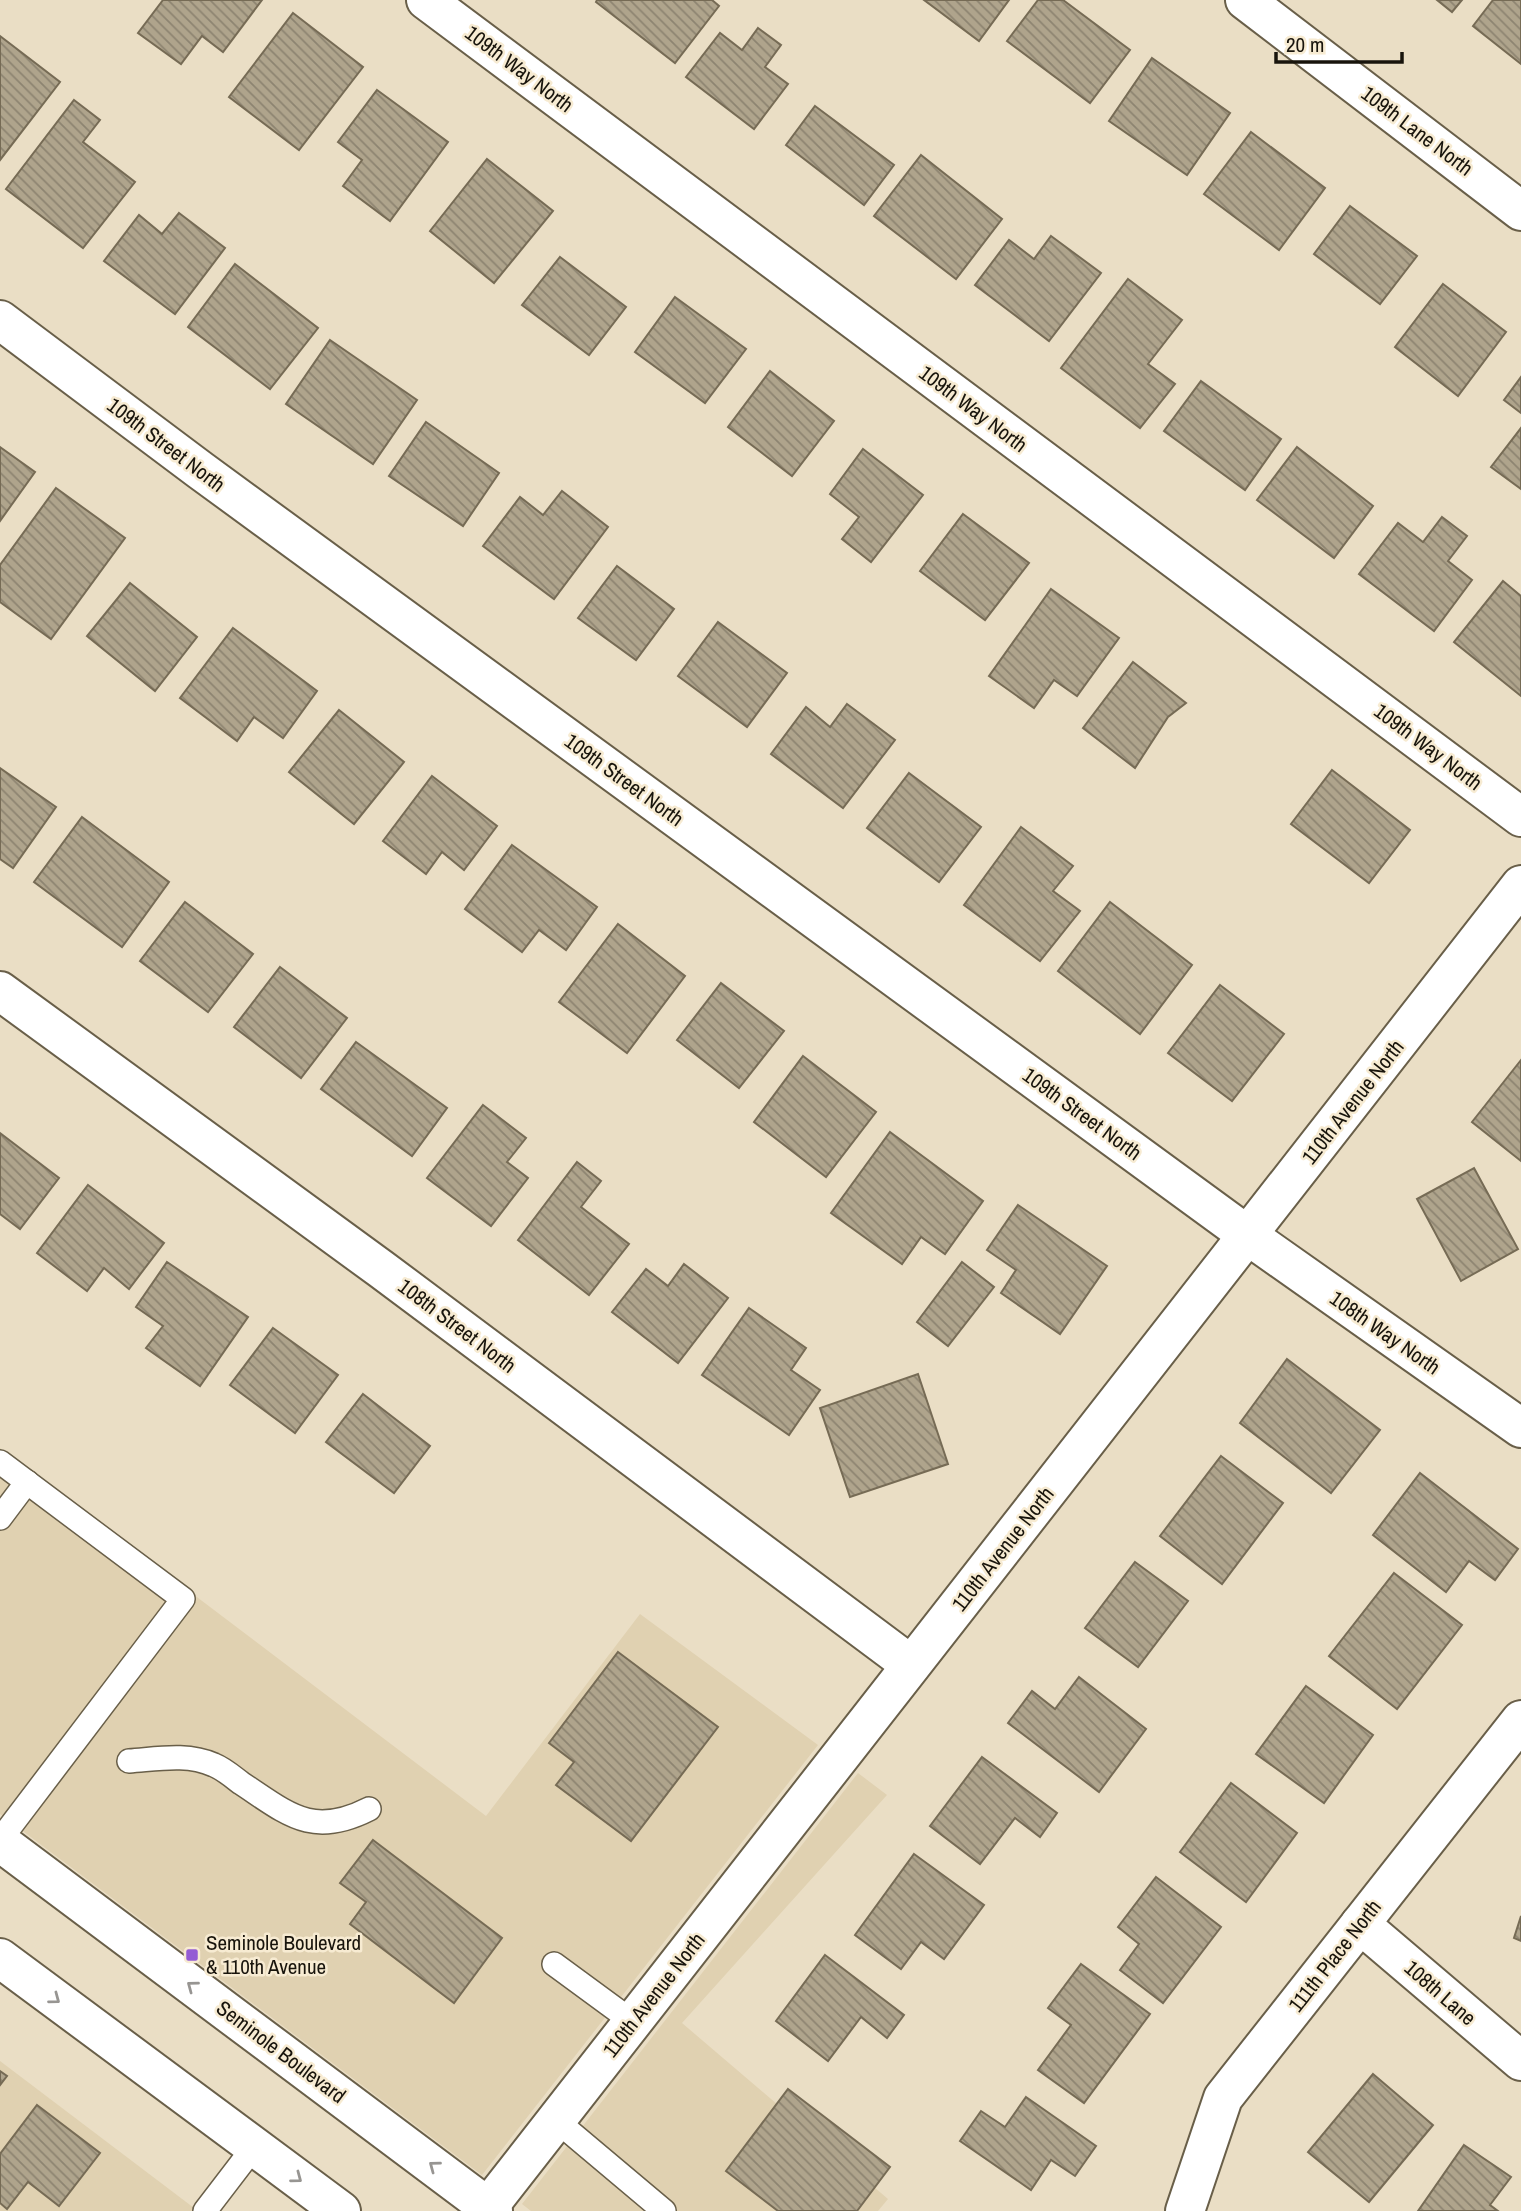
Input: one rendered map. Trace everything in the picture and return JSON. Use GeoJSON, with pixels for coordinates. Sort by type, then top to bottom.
{"type":"FeatureCollection","features":[{"type":"Feature","properties":{"kind":"street","name":"109th Way North"},"geometry":{"type":"LineString","coordinates":[[426,0],[1521,817]]}},
{"type":"Feature","properties":{"kind":"street","name":"109th Lane North"},"geometry":{"type":"LineString","coordinates":[[1245,0],[1521,211]]}},
{"type":"Feature","properties":{"kind":"street","name":"109th Street North"},"geometry":{"type":"LineString","coordinates":[[0,320],[200,470],[1250,1237]]}},
{"type":"Feature","properties":{"kind":"street","name":"110th Avenue North"},"geometry":{"type":"LineString","coordinates":[[489,2210],[911,1665],[1250,1237],[1521,885]]}},
{"type":"Feature","properties":{"kind":"street","name":"108th Street North"},"geometry":{"type":"LineString","coordinates":[[0,991],[382,1269],[911,1665]]}},
{"type":"Feature","properties":{"kind":"street","name":"108th Way North"},"geometry":{"type":"LineString","coordinates":[[1250,1237],[1521,1428]]}},
{"type":"Feature","properties":{"kind":"street","name":"111th Place North"},"geometry":{"type":"LineString","coordinates":[[1185,2211],[1223,2098],[1521,1720]]}},
{"type":"Feature","properties":{"kind":"street","name":"Seminole Boulevard"},"geometry":{"type":"LineString","coordinates":[[0,1841],[489,2210]]}},
{"type":"Feature","properties":{"kind":"street","name":"108th Lane"},"geometry":{"type":"LineString","coordinates":[[1360,1924],[1521,2061]]}},
{"type":"Feature","properties":{"kind":"street"},"geometry":{"type":"LineString","coordinates":[[0,1958],[341,2211]]}},
{"type":"Feature","properties":{"kind":"lane"},"geometry":{"type":"LineString","coordinates":[[0,1462],[183,1599],[0,1841]]}},
{"type":"Feature","properties":{"kind":"lane"},"geometry":{"type":"LineString","coordinates":[[0,1518],[27,1482]]}},
{"type":"Feature","properties":{"kind":"lane"},"geometry":{"type":"LineString","coordinates":[[129,1761],[191,1757],[204,1761],[216,1765],[287,1814],[313,1822],[348,1820],[369,1810]]}},
{"type":"Feature","properties":{"kind":"lane"},"geometry":{"type":"LineString","coordinates":[[554,1964],[633,2022]]}},
{"type":"Feature","properties":{"kind":"lane"},"geometry":{"type":"LineString","coordinates":[[556,2121],[664,2211]]}},
{"type":"Feature","properties":{"kind":"lane"},"geometry":{"type":"LineString","coordinates":[[205,2211],[254,2147]]}},
{"type":"Feature","properties":{"kind":"shaded area"},"geometry":{"type":"Polygon","coordinates":[[[0,1448],[486,1816],[640,1614],[818,1745],[482,2175],[0,1814],[0,1448]]]}},
{"type":"Feature","properties":{"kind":"shaded area"},"geometry":{"type":"Polygon","coordinates":[[[858,1773],[887,1795],[682,2023],[888,2199],[878,2211],[531,2211],[522,2204],[858,1773]]]}},
{"type":"Feature","properties":{"kind":"shaded area"},"geometry":{"type":"Polygon","coordinates":[[[0,2061],[198,2211],[0,2211],[0,2061]]]}},
{"type":"Feature","properties":{"kind":"building"},"geometry":{"type":"Polygon","coordinates":[[[163,0],[262,0],[223,52],[202,36],[181,64],[138,33],[163,0]]]}},
{"type":"Feature","properties":{"kind":"building"},"geometry":{"type":"Polygon","coordinates":[[[712,0],[719,6],[675,63],[596,2],[712,0]]]}},
{"type":"Feature","properties":{"kind":"building"},"geometry":{"type":"Polygon","coordinates":[[[924,0],[1009,0],[979,41],[924,0]]]}},
{"type":"Feature","properties":{"kind":"building"},"geometry":{"type":"Polygon","coordinates":[[[1038,0],[1063,0],[1130,50],[1090,103],[1007,41],[1038,0]]]}},
{"type":"Feature","properties":{"kind":"building"},"geometry":{"type":"Polygon","coordinates":[[[1437,0],[1462,0],[1452,12],[1437,0]]]}},
{"type":"Feature","properties":{"kind":"building"},"geometry":{"type":"Polygon","coordinates":[[[1493,0],[1521,0],[1521,64],[1473,26],[1493,0]]]}},
{"type":"Feature","properties":{"kind":"building"},"geometry":{"type":"Polygon","coordinates":[[[293,13],[363,67],[299,150],[229,97],[293,13]]]}},
{"type":"Feature","properties":{"kind":"building"},"geometry":{"type":"Polygon","coordinates":[[[758,28],[781,45],[765,67],[788,84],[754,129],[686,77],[720,33],[742,50],[758,28]]]}},
{"type":"Feature","properties":{"kind":"building"},"geometry":{"type":"Polygon","coordinates":[[[0,36],[60,82],[0,160],[0,36]]]}},
{"type":"Feature","properties":{"kind":"building"},"geometry":{"type":"Polygon","coordinates":[[[1152,58],[1230,113],[1187,175],[1109,121],[1152,58]]]}},
{"type":"Feature","properties":{"kind":"building"},"geometry":{"type":"Polygon","coordinates":[[[377,90],[448,142],[390,221],[343,186],[362,160],[338,142],[377,90]]]}},
{"type":"Feature","properties":{"kind":"building"},"geometry":{"type":"Polygon","coordinates":[[[74,100],[100,120],[83,142],[135,182],[83,248],[6,189],[74,100]]]}},
{"type":"Feature","properties":{"kind":"building"},"geometry":{"type":"Polygon","coordinates":[[[815,106],[894,165],[864,205],[786,145],[815,106]]]}},
{"type":"Feature","properties":{"kind":"building"},"geometry":{"type":"Polygon","coordinates":[[[1251,132],[1325,188],[1279,250],[1204,194],[1251,132]]]}},
{"type":"Feature","properties":{"kind":"building"},"geometry":{"type":"Polygon","coordinates":[[[921,155],[1002,219],[956,279],[874,216],[921,155]]]}},
{"type":"Feature","properties":{"kind":"building"},"geometry":{"type":"Polygon","coordinates":[[[487,159],[553,211],[494,283],[430,231],[487,159]]]}},
{"type":"Feature","properties":{"kind":"building"},"geometry":{"type":"Polygon","coordinates":[[[1350,206],[1417,256],[1380,304],[1314,254],[1350,206]]]}},
{"type":"Feature","properties":{"kind":"building"},"geometry":{"type":"Polygon","coordinates":[[[179,213],[225,248],[175,314],[104,261],[139,215],[162,234],[179,213]]]}},
{"type":"Feature","properties":{"kind":"building"},"geometry":{"type":"Polygon","coordinates":[[[1051,236],[1101,273],[1049,341],[975,285],[1009,240],[1034,259],[1051,236]]]}},
{"type":"Feature","properties":{"kind":"building"},"geometry":{"type":"Polygon","coordinates":[[[560,257],[626,307],[589,355],[522,305],[560,257]]]}},
{"type":"Feature","properties":{"kind":"building"},"geometry":{"type":"Polygon","coordinates":[[[235,264],[318,328],[270,389],[188,327],[235,264]]]}},
{"type":"Feature","properties":{"kind":"building"},"geometry":{"type":"Polygon","coordinates":[[[1128,279],[1182,320],[1148,364],[1175,384],[1140,428],[1061,368],[1128,279]]]}},
{"type":"Feature","properties":{"kind":"building"},"geometry":{"type":"Polygon","coordinates":[[[1443,284],[1506,332],[1458,396],[1395,347],[1443,284]]]}},
{"type":"Feature","properties":{"kind":"building"},"geometry":{"type":"Polygon","coordinates":[[[675,297],[746,349],[705,403],[635,352],[675,297]]]}},
{"type":"Feature","properties":{"kind":"building"},"geometry":{"type":"Polygon","coordinates":[[[330,340],[417,400],[373,464],[286,404],[330,340]]]}},
{"type":"Feature","properties":{"kind":"building"},"geometry":{"type":"Polygon","coordinates":[[[770,371],[834,421],[792,476],[728,427],[770,371]]]}},
{"type":"Feature","properties":{"kind":"building"},"geometry":{"type":"Polygon","coordinates":[[[1521,377],[1521,413],[1504,400],[1521,377]]]}},
{"type":"Feature","properties":{"kind":"building"},"geometry":{"type":"Polygon","coordinates":[[[1201,381],[1281,439],[1245,490],[1164,431],[1201,381]]]}},
{"type":"Feature","properties":{"kind":"building"},"geometry":{"type":"Polygon","coordinates":[[[426,422],[499,473],[463,526],[389,476],[426,422]]]}},
{"type":"Feature","properties":{"kind":"building"},"geometry":{"type":"Polygon","coordinates":[[[1521,428],[1521,489],[1491,467],[1521,428]]]}},
{"type":"Feature","properties":{"kind":"building"},"geometry":{"type":"Polygon","coordinates":[[[0,447],[35,472],[0,521],[0,447]]]}},
{"type":"Feature","properties":{"kind":"building"},"geometry":{"type":"Polygon","coordinates":[[[1297,447],[1373,506],[1334,558],[1257,500],[1297,447]]]}},
{"type":"Feature","properties":{"kind":"building"},"geometry":{"type":"Polygon","coordinates":[[[863,449],[923,495],[871,562],[842,539],[859,517],[830,494],[863,449]]]}},
{"type":"Feature","properties":{"kind":"building"},"geometry":{"type":"Polygon","coordinates":[[[56,488],[125,538],[51,639],[0,602],[0,565],[56,488]]]}},
{"type":"Feature","properties":{"kind":"building"},"geometry":{"type":"Polygon","coordinates":[[[562,491],[608,527],[554,599],[483,546],[520,497],[543,515],[562,491]]]}},
{"type":"Feature","properties":{"kind":"building"},"geometry":{"type":"Polygon","coordinates":[[[963,514],[1029,563],[985,620],[920,571],[963,514]]]}},
{"type":"Feature","properties":{"kind":"building"},"geometry":{"type":"Polygon","coordinates":[[[1442,517],[1467,536],[1448,561],[1472,580],[1434,631],[1359,574],[1398,523],[1423,542],[1442,517]]]}},
{"type":"Feature","properties":{"kind":"building"},"geometry":{"type":"Polygon","coordinates":[[[617,566],[674,609],[636,660],[578,618],[617,566]]]}},
{"type":"Feature","properties":{"kind":"building"},"geometry":{"type":"Polygon","coordinates":[[[1503,581],[1521,596],[1521,696],[1454,642],[1503,581]]]}},
{"type":"Feature","properties":{"kind":"building"},"geometry":{"type":"Polygon","coordinates":[[[130,583],[197,637],[155,691],[87,636],[130,583]]]}},
{"type":"Feature","properties":{"kind":"building"},"geometry":{"type":"Polygon","coordinates":[[[1051,589],[1119,638],[1077,696],[1054,680],[1034,708],[989,676],[1051,589]]]}},
{"type":"Feature","properties":{"kind":"building"},"geometry":{"type":"Polygon","coordinates":[[[718,622],[787,673],[747,727],[678,676],[718,622]]]}},
{"type":"Feature","properties":{"kind":"building"},"geometry":{"type":"Polygon","coordinates":[[[233,628],[317,691],[283,738],[254,717],[237,741],[180,698],[233,628]]]}},
{"type":"Feature","properties":{"kind":"building"},"geometry":{"type":"Polygon","coordinates":[[[1133,662],[1186,703],[1168,717],[1135,768],[1083,728],[1133,662]]]}},
{"type":"Feature","properties":{"kind":"building"},"geometry":{"type":"Polygon","coordinates":[[[847,704],[895,740],[843,808],[771,754],[806,707],[830,727],[847,704]]]}},
{"type":"Feature","properties":{"kind":"building"},"geometry":{"type":"Polygon","coordinates":[[[339,710],[404,762],[354,824],[289,772],[339,710]]]}},
{"type":"Feature","properties":{"kind":"building"},"geometry":{"type":"Polygon","coordinates":[[[0,768],[56,807],[13,868],[0,859],[0,768]]]}},
{"type":"Feature","properties":{"kind":"building"},"geometry":{"type":"Polygon","coordinates":[[[1332,770],[1410,830],[1369,883],[1291,824],[1332,770]]]}},
{"type":"Feature","properties":{"kind":"building"},"geometry":{"type":"Polygon","coordinates":[[[909,773],[981,827],[939,882],[867,828],[909,773]]]}},
{"type":"Feature","properties":{"kind":"building"},"geometry":{"type":"Polygon","coordinates":[[[432,776],[497,826],[464,870],[442,852],[426,874],[383,841],[432,776]]]}},
{"type":"Feature","properties":{"kind":"building"},"geometry":{"type":"Polygon","coordinates":[[[82,817],[169,882],[122,947],[34,882],[82,817]]]}},
{"type":"Feature","properties":{"kind":"building"},"geometry":{"type":"Polygon","coordinates":[[[1021,827],[1073,866],[1053,891],[1080,911],[1040,961],[964,905],[1021,827]]]}},
{"type":"Feature","properties":{"kind":"building"},"geometry":{"type":"Polygon","coordinates":[[[512,845],[597,907],[566,950],[539,930],[522,952],[465,909],[512,845]]]}},
{"type":"Feature","properties":{"kind":"building"},"geometry":{"type":"Polygon","coordinates":[[[185,902],[253,954],[208,1012],[140,961],[185,902]]]}},
{"type":"Feature","properties":{"kind":"building"},"geometry":{"type":"Polygon","coordinates":[[[1110,902],[1192,965],[1140,1034],[1058,971],[1110,902]]]}},
{"type":"Feature","properties":{"kind":"building"},"geometry":{"type":"Polygon","coordinates":[[[618,924],[685,976],[627,1053],[559,1002],[618,924]]]}},
{"type":"Feature","properties":{"kind":"building"},"geometry":{"type":"Polygon","coordinates":[[[280,967],[347,1018],[301,1078],[234,1027],[280,967]]]}},
{"type":"Feature","properties":{"kind":"building"},"geometry":{"type":"Polygon","coordinates":[[[721,983],[784,1031],[739,1088],[677,1040],[721,983]]]}},
{"type":"Feature","properties":{"kind":"building"},"geometry":{"type":"Polygon","coordinates":[[[1220,985],[1284,1034],[1232,1101],[1168,1053],[1220,985]]]}},
{"type":"Feature","properties":{"kind":"building"},"geometry":{"type":"Polygon","coordinates":[[[356,1042],[447,1108],[412,1156],[321,1089],[356,1042]]]}},
{"type":"Feature","properties":{"kind":"building"},"geometry":{"type":"Polygon","coordinates":[[[803,1056],[876,1112],[826,1177],[754,1122],[803,1056]]]}},
{"type":"Feature","properties":{"kind":"building"},"geometry":{"type":"Polygon","coordinates":[[[1521,1060],[1521,1161],[1472,1122],[1521,1060]]]}},
{"type":"Feature","properties":{"kind":"building"},"geometry":{"type":"Polygon","coordinates":[[[483,1105],[526,1138],[507,1162],[528,1178],[491,1226],[427,1178],[483,1105]]]}},
{"type":"Feature","properties":{"kind":"building"},"geometry":{"type":"Polygon","coordinates":[[[890,1132],[983,1201],[945,1254],[921,1237],[902,1264],[831,1213],[890,1132]]]}},
{"type":"Feature","properties":{"kind":"building"},"geometry":{"type":"Polygon","coordinates":[[[0,1133],[59,1178],[20,1229],[0,1214],[0,1133]]]}},
{"type":"Feature","properties":{"kind":"building"},"geometry":{"type":"Polygon","coordinates":[[[577,1162],[601,1181],[581,1207],[629,1244],[589,1295],[518,1240],[577,1162]]]}},
{"type":"Feature","properties":{"kind":"building"},"geometry":{"type":"Polygon","coordinates":[[[1474,1168],[1518,1249],[1461,1281],[1417,1199],[1474,1168]]]}},
{"type":"Feature","properties":{"kind":"building"},"geometry":{"type":"Polygon","coordinates":[[[88,1185],[164,1243],[129,1289],[104,1268],[87,1291],[37,1253],[88,1185]]]}},
{"type":"Feature","properties":{"kind":"building"},"geometry":{"type":"Polygon","coordinates":[[[1018,1205],[1107,1266],[1060,1334],[1001,1293],[1016,1270],[987,1250],[1018,1205]]]}},
{"type":"Feature","properties":{"kind":"building"},"geometry":{"type":"Polygon","coordinates":[[[167,1262],[248,1317],[200,1386],[146,1348],[163,1326],[136,1307],[167,1262]]]}},
{"type":"Feature","properties":{"kind":"building"},"geometry":{"type":"Polygon","coordinates":[[[962,1262],[994,1287],[948,1346],[917,1322],[962,1262]]]}},
{"type":"Feature","properties":{"kind":"building"},"geometry":{"type":"Polygon","coordinates":[[[684,1264],[728,1298],[678,1363],[612,1312],[646,1269],[668,1286],[684,1264]]]}},
{"type":"Feature","properties":{"kind":"building"},"geometry":{"type":"Polygon","coordinates":[[[749,1308],[806,1348],[791,1370],[820,1390],[789,1435],[702,1375],[749,1308]]]}},
{"type":"Feature","properties":{"kind":"building"},"geometry":{"type":"Polygon","coordinates":[[[273,1328],[338,1375],[295,1433],[230,1385],[273,1328]]]}},
{"type":"Feature","properties":{"kind":"building"},"geometry":{"type":"Polygon","coordinates":[[[1287,1359],[1380,1430],[1331,1493],[1240,1423],[1287,1359]]]}},
{"type":"Feature","properties":{"kind":"building"},"geometry":{"type":"Polygon","coordinates":[[[918,1374],[948,1464],[850,1497],[820,1408],[918,1374]]]}},
{"type":"Feature","properties":{"kind":"building"},"geometry":{"type":"Polygon","coordinates":[[[363,1394],[430,1446],[394,1493],[326,1442],[363,1394]]]}},
{"type":"Feature","properties":{"kind":"building"},"geometry":{"type":"Polygon","coordinates":[[[1221,1456],[1283,1503],[1222,1584],[1160,1536],[1221,1456]]]}},
{"type":"Feature","properties":{"kind":"building"},"geometry":{"type":"Polygon","coordinates":[[[1420,1473],[1518,1549],[1495,1580],[1469,1561],[1446,1592],[1373,1535],[1420,1473]]]}},
{"type":"Feature","properties":{"kind":"building"},"geometry":{"type":"Polygon","coordinates":[[[1135,1562],[1188,1601],[1138,1667],[1085,1628],[1135,1562]]]}},
{"type":"Feature","properties":{"kind":"building"},"geometry":{"type":"Polygon","coordinates":[[[1394,1573],[1462,1625],[1397,1709],[1329,1656],[1394,1573]]]}},
{"type":"Feature","properties":{"kind":"building"},"geometry":{"type":"Polygon","coordinates":[[[618,1652],[718,1727],[631,1841],[556,1785],[574,1762],[549,1743],[618,1652]]]}},
{"type":"Feature","properties":{"kind":"building"},"geometry":{"type":"Polygon","coordinates":[[[1079,1677],[1146,1729],[1099,1792],[1008,1723],[1032,1691],[1055,1709],[1079,1677]]]}},
{"type":"Feature","properties":{"kind":"building"},"geometry":{"type":"Polygon","coordinates":[[[1306,1686],[1373,1735],[1324,1803],[1256,1754],[1306,1686]]]}},
{"type":"Feature","properties":{"kind":"building"},"geometry":{"type":"Polygon","coordinates":[[[982,1757],[1057,1813],[1040,1837],[1015,1818],[980,1864],[930,1826],[982,1757]]]}},
{"type":"Feature","properties":{"kind":"building"},"geometry":{"type":"Polygon","coordinates":[[[1231,1783],[1297,1833],[1246,1902],[1180,1852],[1231,1783]]]}},
{"type":"Feature","properties":{"kind":"building"},"geometry":{"type":"Polygon","coordinates":[[[373,1840],[502,1938],[454,2003],[350,1924],[366,1902],[340,1883],[373,1840]]]}},
{"type":"Feature","properties":{"kind":"building"},"geometry":{"type":"Polygon","coordinates":[[[914,1854],[984,1905],[944,1959],[921,1942],[901,1969],[855,1935],[914,1854]]]}},
{"type":"Feature","properties":{"kind":"building"},"geometry":{"type":"Polygon","coordinates":[[[1156,1877],[1221,1927],[1163,2003],[1120,1970],[1139,1944],[1118,1927],[1156,1877]]]}},
{"type":"Feature","properties":{"kind":"building"},"geometry":{"type":"Polygon","coordinates":[[[1521,1916],[1521,1941],[1514,1938],[1521,1916]]]}},
{"type":"Feature","properties":{"kind":"building"},"geometry":{"type":"Polygon","coordinates":[[[825,1955],[904,2015],[887,2038],[861,2017],[828,2061],[776,2021],[825,1955]]]}},
{"type":"Feature","properties":{"kind":"building"},"geometry":{"type":"Polygon","coordinates":[[[1081,1964],[1150,2014],[1084,2103],[1038,2070],[1071,2025],[1048,2008],[1081,1964]]]}},
{"type":"Feature","properties":{"kind":"building"},"geometry":{"type":"Polygon","coordinates":[[[0,2071],[7,2076],[0,2085],[0,2071]]]}},
{"type":"Feature","properties":{"kind":"building"},"geometry":{"type":"Polygon","coordinates":[[[1373,2074],[1433,2125],[1369,2202],[1308,2152],[1373,2074]]]}},
{"type":"Feature","properties":{"kind":"building"},"geometry":{"type":"Polygon","coordinates":[[[788,2089],[890,2167],[857,2211],[778,2211],[726,2171],[788,2089]]]}},
{"type":"Feature","properties":{"kind":"building"},"geometry":{"type":"Polygon","coordinates":[[[1026,2097],[1096,2146],[1075,2176],[1051,2160],[1031,2190],[960,2141],[981,2111],[1005,2127],[1026,2097]]]}},
{"type":"Feature","properties":{"kind":"building"},"geometry":{"type":"Polygon","coordinates":[[[37,2105],[100,2153],[59,2206],[28,2182],[7,2209],[0,2203],[0,2154],[37,2105]]]}},
{"type":"Feature","properties":{"kind":"building"},"geometry":{"type":"Polygon","coordinates":[[[1464,2145],[1511,2177],[1490,2205],[1498,2211],[1418,2211],[1464,2145]]]}},
{"type":"Feature","properties":{"kind":"place","name":"Seminole Boulevard & 110th Avenue"},"geometry":{"type":"Point","coordinates":[192,1955]}}]}
